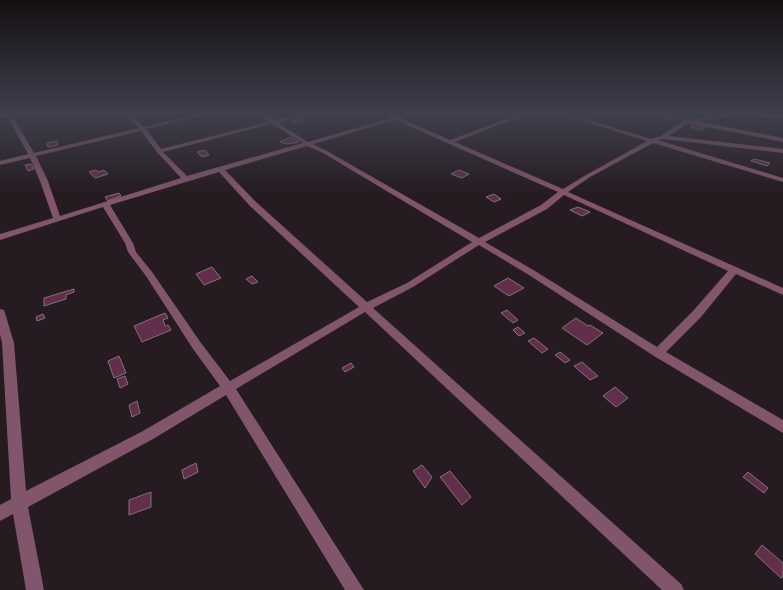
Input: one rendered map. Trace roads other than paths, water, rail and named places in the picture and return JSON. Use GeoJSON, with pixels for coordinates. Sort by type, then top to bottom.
{"type":"FeatureCollection","features":[{"type":"Feature","properties":{"kind":"street"},"geometry":{"type":"LineString","coordinates":[[24,141],[44,181],[57,219]]}},
{"type":"Feature","properties":{"kind":"street"},"geometry":{"type":"LineString","coordinates":[[0,162],[91,141]]}},
{"type":"Feature","properties":{"kind":"street"},"geometry":{"type":"LineString","coordinates":[[151,141],[159,151],[186,179]]}},
{"type":"Feature","properties":{"kind":"street"},"geometry":{"type":"LineString","coordinates":[[159,151],[202,141]]}},
{"type":"Feature","properties":{"kind":"street"},"geometry":{"type":"LineString","coordinates":[[302,141],[326,152],[532,273],[658,353],[783,427]]}},
{"type":"Feature","properties":{"kind":"street"},"geometry":{"type":"LineString","coordinates":[[0,237],[186,179],[319,141]]}},
{"type":"Feature","properties":{"kind":"street"},"geometry":{"type":"LineString","coordinates":[[448,141],[783,292]]}},
{"type":"Feature","properties":{"kind":"street"},"geometry":{"type":"LineString","coordinates":[[452,142],[456,141]]}},
{"type":"Feature","properties":{"kind":"street"},"geometry":{"type":"LineString","coordinates":[[0,513],[148,435],[366,307],[410,285],[478,242],[544,207],[563,192],[654,141]]}},
{"type":"Feature","properties":{"kind":"street"},"geometry":{"type":"LineString","coordinates":[[666,141],[783,180]]}},
{"type":"Feature","properties":{"kind":"street"},"geometry":{"type":"LineString","coordinates":[[682,141],[783,151]]}},
{"type":"Feature","properties":{"kind":"street"},"geometry":{"type":"LineString","coordinates":[[221,170],[253,204],[675,590]]}},
{"type":"Feature","properties":{"kind":"street"},"geometry":{"type":"LineString","coordinates":[[106,205],[129,244],[132,252],[149,274],[197,346],[228,387],[355,590]]}},
{"type":"Feature","properties":{"kind":"street"},"geometry":{"type":"LineString","coordinates":[[658,353],[697,314],[734,270]]}},
{"type":"Feature","properties":{"kind":"street"},"geometry":{"type":"LineString","coordinates":[[0,313],[8,343],[19,502],[35,590]]}}]}
